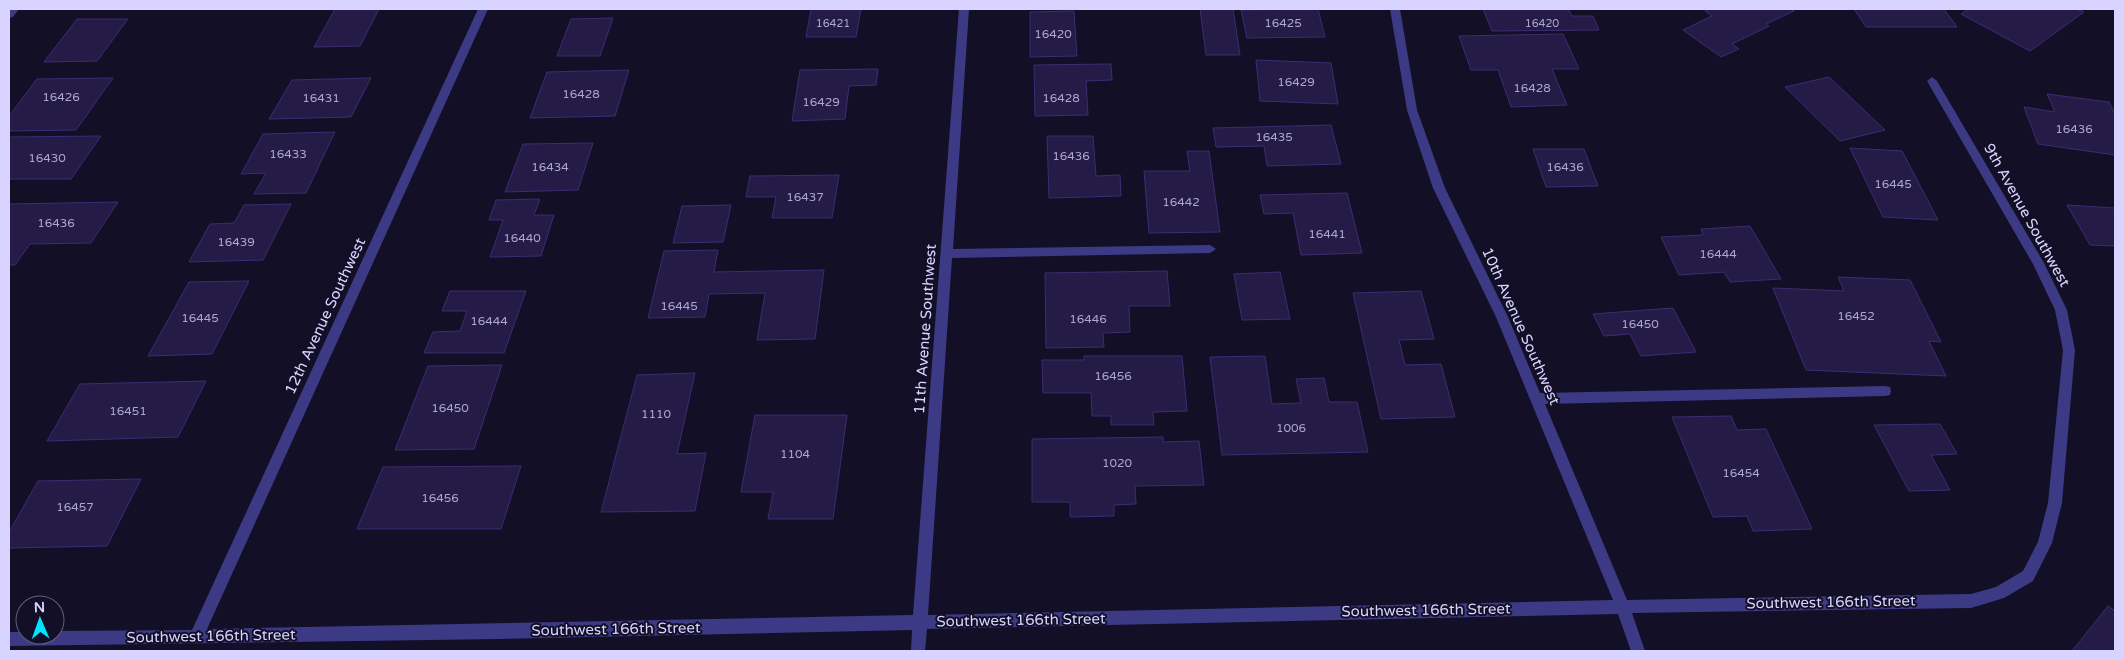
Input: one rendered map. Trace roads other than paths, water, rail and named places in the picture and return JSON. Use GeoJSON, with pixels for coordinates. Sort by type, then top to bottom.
{"type":"FeatureCollection","features":[{"type":"Feature","properties":{"kind":"street"},"geometry":{"type":"LineString","coordinates":[[9,15],[14,9]]}},
{"type":"Feature","properties":{"kind":"street","name":"12th Avenue Southwest"},"geometry":{"type":"LineString","coordinates":[[196,637],[483,9]]}},
{"type":"Feature","properties":{"kind":"street","name":"11th Avenue Southwest"},"geometry":{"type":"LineString","coordinates":[[918,651],[964,9]]}},
{"type":"Feature","properties":{"kind":"street","name":"10th Avenue Southwest"},"geometry":{"type":"LineString","coordinates":[[1395,9],[1412,110],[1439,188],[1502,317],[1622,605],[1638,651]]}},
{"type":"Feature","properties":{"kind":"street","name":"9th Avenue Southwest"},"geometry":{"type":"LineString","coordinates":[[1932,81],[2038,263],[2061,310],[2069,350],[2055,503],[2045,543],[2028,576]]}},
{"type":"Feature","properties":{"kind":"street"},"geometry":{"type":"LineString","coordinates":[[946,254],[1210,249]]}},
{"type":"Feature","properties":{"kind":"street"},"geometry":{"type":"LineString","coordinates":[[1537,399],[1885,391]]}},
{"type":"Feature","properties":{"kind":"street","name":"Southwest 166th Street"},"geometry":{"type":"LineString","coordinates":[[9,639],[919,623],[1622,605],[1971,601],[1998,593],[2028,576]]}}]}
